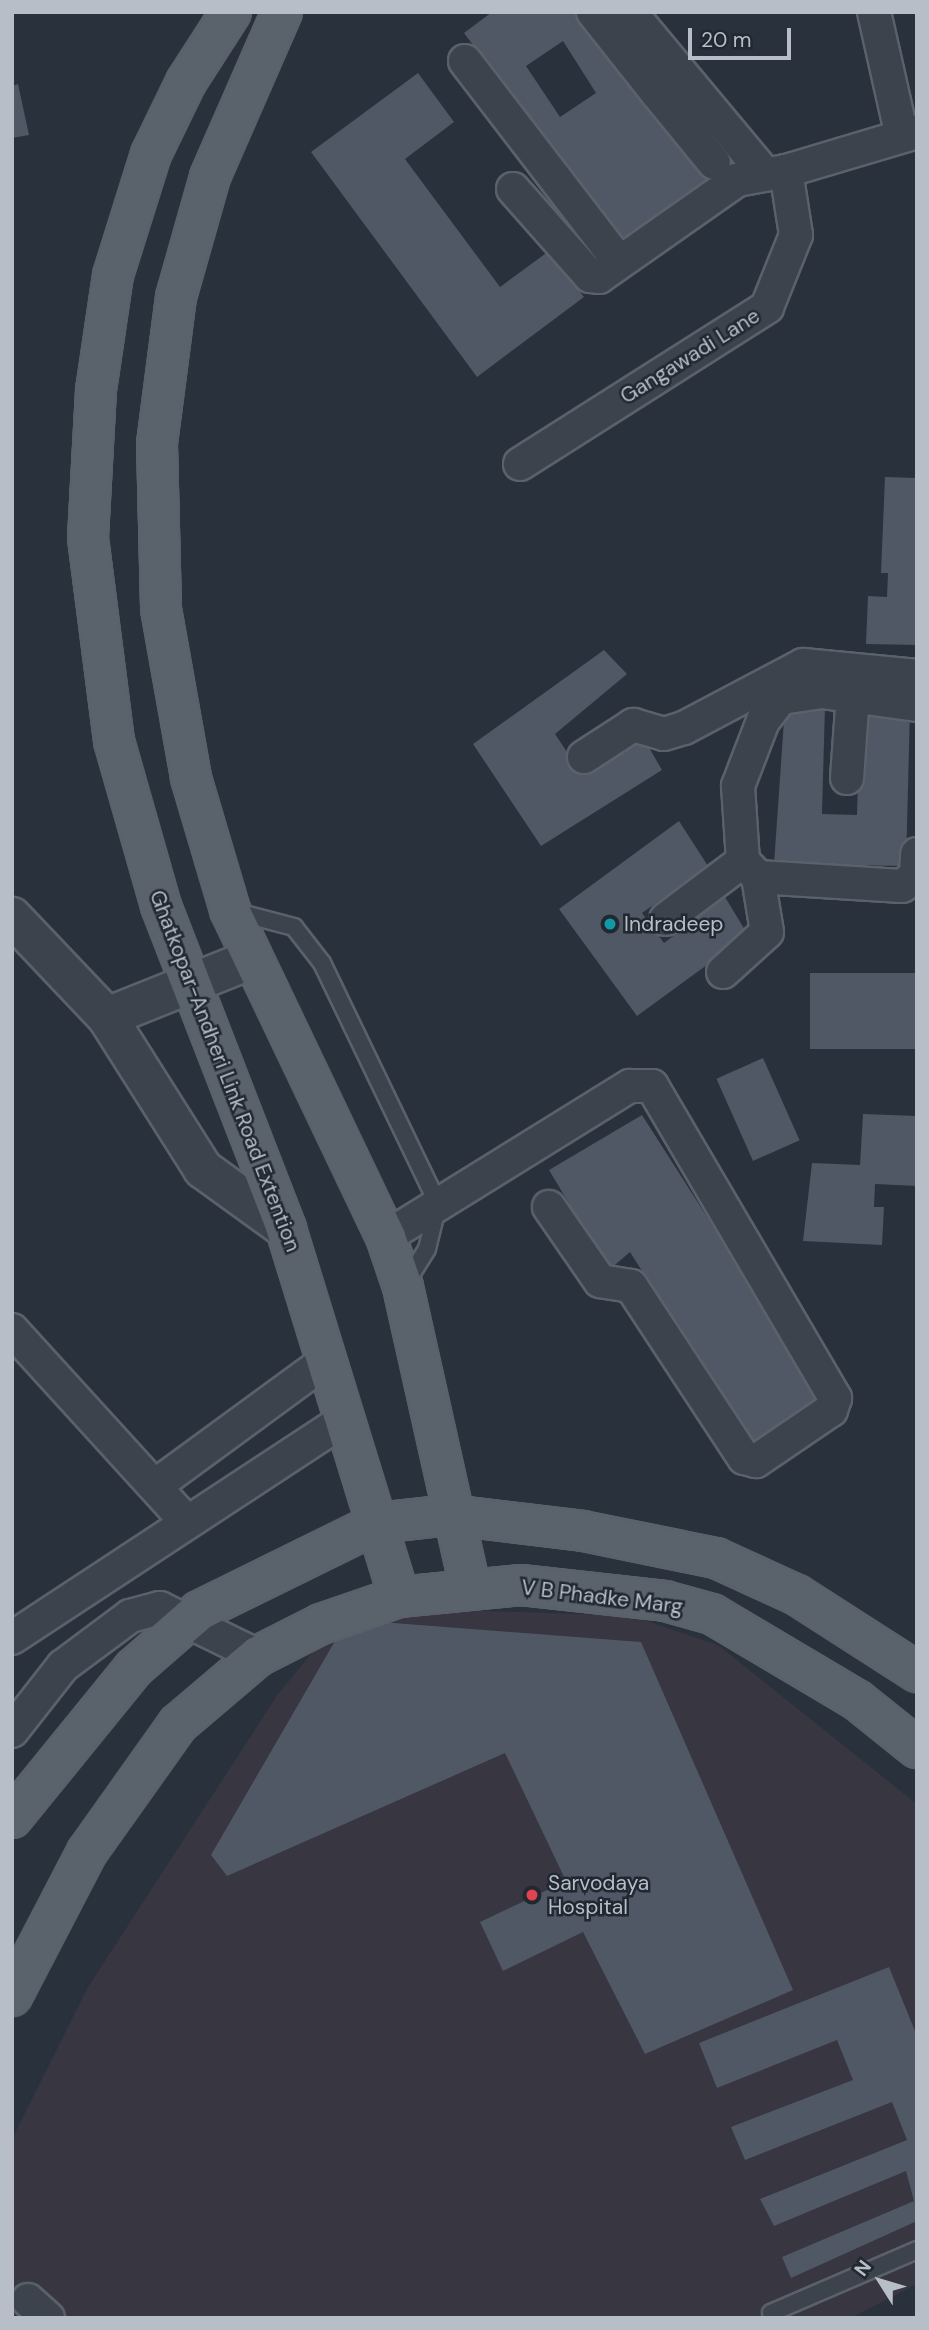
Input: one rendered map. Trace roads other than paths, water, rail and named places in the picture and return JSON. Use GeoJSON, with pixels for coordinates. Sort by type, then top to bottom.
{"type":"FeatureCollection","features":[{"type":"Feature","properties":{"kind":"main road","name":"Ghatkopar-Andheri Link Road Extention"},"geometry":{"type":"LineString","coordinates":[[231,12],[186,82],[150,153],[113,275],[96,390],[88,538],[114,741],[190,986],[286,1228],[400,1597]]}},
{"type":"Feature","properties":{"kind":"main road"},"geometry":{"type":"LineString","coordinates":[[282,12],[270,27],[206,190],[176,297],[157,444],[161,609],[191,778],[230,910],[386,1237],[403,1287],[451,1515],[470,1587]]}},
{"type":"Feature","properties":{"kind":"main road"},"geometry":{"type":"LineString","coordinates":[[12,1818],[134,1668],[190,1618],[378,1523],[451,1515],[583,1531],[716,1558],[853,1631],[917,1672]]}},
{"type":"Feature","properties":{"kind":"main road"},"geometry":{"type":"LineString","coordinates":[[712,1614],[740,1569]]}},
{"type":"Feature","properties":{"kind":"main road","name":"V B Phadke Marg"},"geometry":{"type":"LineString","coordinates":[[12,1996],[87,1852],[178,1724],[258,1656],[321,1624],[400,1597],[470,1587],[534,1586],[664,1601],[712,1614],[816,1675],[917,1748]]}},
{"type":"Feature","properties":{"kind":"main road"},"geometry":{"type":"LineString","coordinates":[[816,1675],[853,1631]]}},
{"type":"Feature","properties":{"kind":"street"},"geometry":{"type":"LineString","coordinates":[[593,12],[669,83],[775,172]]}},
{"type":"Feature","properties":{"kind":"street"},"geometry":{"type":"LineString","coordinates":[[630,12],[714,163]]}},
{"type":"Feature","properties":{"kind":"street"},"geometry":{"type":"LineString","coordinates":[[513,189],[590,276],[619,262],[737,180],[909,134],[874,12]]}},
{"type":"Feature","properties":{"kind":"street"},"geometry":{"type":"LineString","coordinates":[[465,61],[619,262]]}},
{"type":"Feature","properties":{"kind":"street","name":"Gangawadi Lane"},"geometry":{"type":"LineString","coordinates":[[520,464],[767,307],[796,235],[775,172]]}},
{"type":"Feature","properties":{"kind":"street"},"geometry":{"type":"LineString","coordinates":[[584,757],[633,724],[664,734],[684,728],[803,665],[917,676]]}},
{"type":"Feature","properties":{"kind":"street"},"geometry":{"type":"LineString","coordinates":[[761,685],[763,721]]}},
{"type":"Feature","properties":{"kind":"street"},"geometry":{"type":"LineString","coordinates":[[847,778],[853,695]]}},
{"type":"Feature","properties":{"kind":"street"},"geometry":{"type":"LineString","coordinates":[[723,972],[767,932],[750,869],[738,786],[763,721],[781,698],[853,695],[917,705]]}},
{"type":"Feature","properties":{"kind":"street"},"geometry":{"type":"LineString","coordinates":[[666,919],[750,869],[902,886],[916,876],[917,855]]}},
{"type":"Feature","properties":{"kind":"street"},"geometry":{"type":"LineString","coordinates":[[12,917],[107,1017],[203,1169],[286,1228]]}},
{"type":"Feature","properties":{"kind":"street"},"geometry":{"type":"LineString","coordinates":[[107,1017],[252,959]]}},
{"type":"Feature","properties":{"kind":"street"},"geometry":{"type":"LineString","coordinates":[[386,1237],[630,1086],[652,1086],[835,1398],[831,1410],[755,1461],[744,1458],[631,1286],[600,1281],[549,1207]]}},
{"type":"Feature","properties":{"kind":"street"},"geometry":{"type":"LineString","coordinates":[[12,1330],[187,1521]]}},
{"type":"Feature","properties":{"kind":"street"},"geometry":{"type":"LineString","coordinates":[[155,1486],[327,1360]]}},
{"type":"Feature","properties":{"kind":"street"},"geometry":{"type":"LineString","coordinates":[[12,1639],[187,1521],[346,1419]]}},
{"type":"Feature","properties":{"kind":"street"},"geometry":{"type":"LineString","coordinates":[[12,1731],[63,1666],[104,1632],[160,1608],[190,1618],[258,1656]]}},
{"type":"Feature","properties":{"kind":"lane"},"geometry":{"type":"LineString","coordinates":[[230,910],[294,927],[322,963],[438,1204],[427,1249],[403,1287]]}},
{"type":"Feature","properties":{"kind":"lane"},"geometry":{"type":"LineString","coordinates":[[771,2313],[917,2250]]}},
{"type":"Feature","properties":{"kind":"place","name":"Indradeep"},"geometry":{"type":"Point","coordinates":[610,924]}},
{"type":"Feature","properties":{"kind":"place","name":"Sarvodaya Hospital"},"geometry":{"type":"Point","coordinates":[532,1895]}}]}
